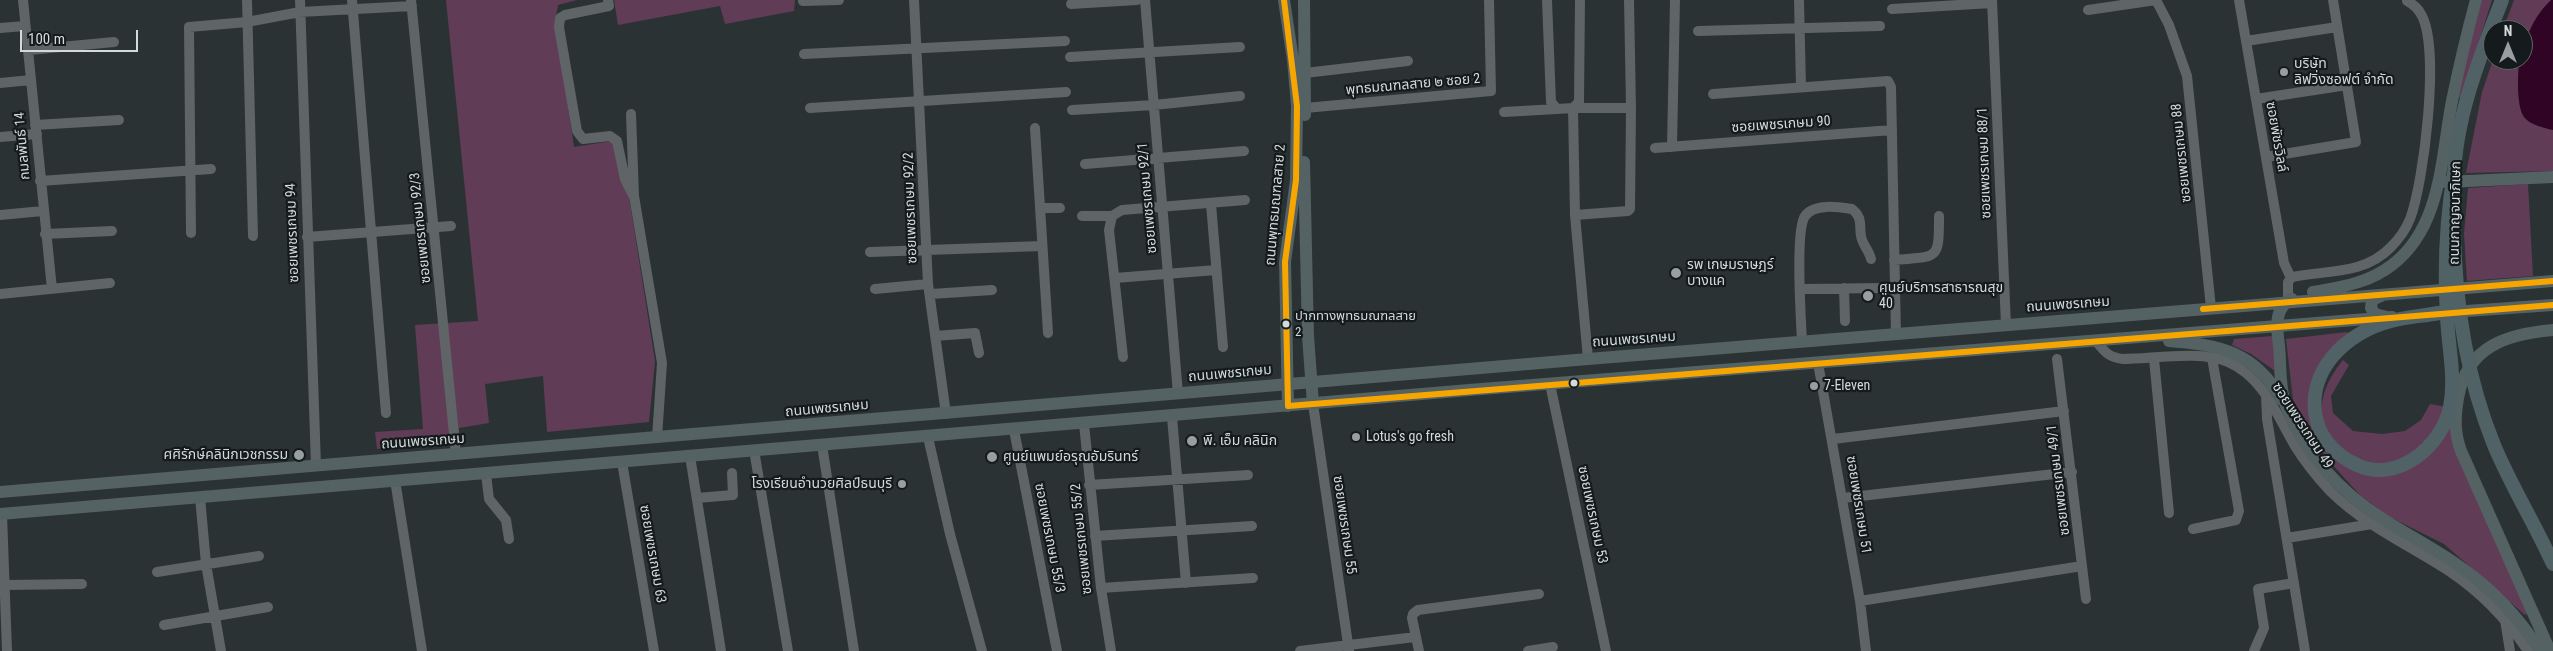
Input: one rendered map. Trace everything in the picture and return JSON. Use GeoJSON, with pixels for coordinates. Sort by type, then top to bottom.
{"type":"FeatureCollection","features":[{"type":"Feature","properties":{"kind":"highway","name":"ถนนกาญจนาภิเษก"},"geometry":{"type":"LineString","coordinates":[[2502,0],[2484,46],[2468,96],[2454,174],[2456,281],[2463,338],[2471,372],[2494,444],[2553,564]]}},
{"type":"Feature","properties":{"kind":"highway"},"geometry":{"type":"LineString","coordinates":[[2439,313],[2391,321],[2368,330],[2347,342],[2330,357],[2323,370],[2314,399],[2319,428],[2328,443],[2340,455],[2359,466],[2385,469],[2401,466],[2415,459],[2427,448],[2442,429],[2450,408],[2452,386],[2447,323],[2445,246],[2454,174]]}},
{"type":"Feature","properties":{"kind":"main road","name":"ถนนพุทธมณฑลสาย 2"},"geometry":{"type":"LineString","coordinates":[[1284,0],[1293,60],[1297,106],[1296,180],[1286,262],[1288,406]]}},
{"type":"Feature","properties":{"kind":"main road","name":"ถนนพุทธมณฑลสาย 2"},"geometry":{"type":"LineString","coordinates":[[1304,0],[1306,281],[1313,404]]}},
{"type":"Feature","properties":{"kind":"main road"},"geometry":{"type":"LineString","coordinates":[[2285,404],[2277,326],[2278,315],[2288,301],[2308,293],[2364,281],[2391,266],[2410,248],[2429,215],[2438,182],[2452,99],[2476,0]]}},
{"type":"Feature","properties":{"kind":"main road"},"geometry":{"type":"LineString","coordinates":[[2438,182],[2553,177]]}},
{"type":"Feature","properties":{"kind":"main road","name":"ถนนเพชรเกษม"},"geometry":{"type":"LineString","coordinates":[[0,492],[946,414],[1588,358],[2553,280]]}},
{"type":"Feature","properties":{"kind":"main road"},"geometry":{"type":"LineString","coordinates":[[2386,294],[2375,298],[2371,308],[2375,314],[2389,318]]}},
{"type":"Feature","properties":{"kind":"main road"},"geometry":{"type":"LineString","coordinates":[[2239,305],[2249,312],[2252,328]]}},
{"type":"Feature","properties":{"kind":"main road"},"geometry":{"type":"LineString","coordinates":[[1,514],[1550,384],[2553,305]]}},
{"type":"Feature","properties":{"kind":"main road"},"geometry":{"type":"LineString","coordinates":[[2550,651],[2461,451],[2454,423],[2460,386],[2465,372],[2478,357],[2492,345],[2509,337],[2553,330]]}},
{"type":"Feature","properties":{"kind":"main road"},"geometry":{"type":"LineString","coordinates":[[2127,338],[2206,344],[2237,354],[2254,364],[2274,387],[2285,404],[2304,442],[2337,484],[2382,518],[2464,569],[2506,606],[2530,634],[2540,651]]}},
{"type":"Feature","properties":{"kind":"main road"},"geometry":{"type":"LineString","coordinates":[[1060,404],[1064,426]]}},
{"type":"Feature","properties":{"kind":"main road"},"geometry":{"type":"LineString","coordinates":[[308,487],[311,466]]}},
{"type":"Feature","properties":{"kind":"street","name":"กมลพันธ์ 14"},"geometry":{"type":"LineString","coordinates":[[23,0],[52,289]]}},
{"type":"Feature","properties":{"kind":"street"},"geometry":{"type":"LineString","coordinates":[[247,0],[254,236]]}},
{"type":"Feature","properties":{"kind":"street","name":"ซอยเพชรเกษม 94"},"geometry":{"type":"LineString","coordinates":[[300,0],[311,466]]}},
{"type":"Feature","properties":{"kind":"street"},"geometry":{"type":"LineString","coordinates":[[608,0],[609,6],[565,15],[560,18],[559,27],[577,131],[583,139],[610,136],[617,141],[625,179],[634,196]]}},
{"type":"Feature","properties":{"kind":"street"},"geometry":{"type":"LineString","coordinates":[[803,1],[839,0]]}},
{"type":"Feature","properties":{"kind":"street","name":"ซอยเพชรเกษม 92/2"},"geometry":{"type":"LineString","coordinates":[[914,0],[926,248],[935,336],[946,414]]}},
{"type":"Feature","properties":{"kind":"street"},"geometry":{"type":"LineString","coordinates":[[1071,4],[1137,0]]}},
{"type":"Feature","properties":{"kind":"street","name":"ซอยเพชรเกษม 92/1"},"geometry":{"type":"LineString","coordinates":[[1145,0],[1178,394]]}},
{"type":"Feature","properties":{"kind":"street","name":"พุทธมณฑลสาย ๒ ซอย 2"},"geometry":{"type":"LineString","coordinates":[[1305,108],[1492,92],[1489,0]]}},
{"type":"Feature","properties":{"kind":"street"},"geometry":{"type":"LineString","coordinates":[[1547,0],[1550,96],[1551,102],[1557,109]]}},
{"type":"Feature","properties":{"kind":"street"},"geometry":{"type":"LineString","coordinates":[[1572,108],[1579,102],[1580,0]]}},
{"type":"Feature","properties":{"kind":"street"},"geometry":{"type":"LineString","coordinates":[[1575,215],[1628,211],[1630,208],[1632,108],[1629,0]]}},
{"type":"Feature","properties":{"kind":"street"},"geometry":{"type":"LineString","coordinates":[[1672,147],[1675,0]]}},
{"type":"Feature","properties":{"kind":"street"},"geometry":{"type":"LineString","coordinates":[[1798,0],[1802,87]]}},
{"type":"Feature","properties":{"kind":"street"},"geometry":{"type":"LineString","coordinates":[[2088,10],[2156,0]]}},
{"type":"Feature","properties":{"kind":"street","name":"ซอยเพชรเกษม 88"},"geometry":{"type":"LineString","coordinates":[[2156,0],[2168,25],[2187,76],[2212,308]]}},
{"type":"Feature","properties":{"kind":"street","name":"ซอยพัชรวิลล์"},"geometry":{"type":"LineString","coordinates":[[2239,0],[2284,263],[2291,278]]}},
{"type":"Feature","properties":{"kind":"street"},"geometry":{"type":"LineString","coordinates":[[2266,157],[2356,142],[2333,0]]}},
{"type":"Feature","properties":{"kind":"street"},"geometry":{"type":"LineString","coordinates":[[2288,301],[2288,282],[2291,278],[2364,265],[2379,257],[2391,246],[2409,219],[2418,184],[2428,129],[2430,76],[2423,18],[2415,5],[2407,1]]}},
{"type":"Feature","properties":{"kind":"street"},"geometry":{"type":"LineString","coordinates":[[1892,9],[1930,3],[1992,2]]}},
{"type":"Feature","properties":{"kind":"street","name":"ซอยเพชรเกษม 88/1"},"geometry":{"type":"LineString","coordinates":[[1992,2],[2006,325]]}},
{"type":"Feature","properties":{"kind":"street"},"geometry":{"type":"LineString","coordinates":[[191,233],[189,27],[247,22],[352,5],[412,3]]}},
{"type":"Feature","properties":{"kind":"street","name":"ซอยเพชรเกษม 92/3"},"geometry":{"type":"LineString","coordinates":[[412,3],[456,454]]}},
{"type":"Feature","properties":{"kind":"street"},"geometry":{"type":"LineString","coordinates":[[352,5],[386,413]]}},
{"type":"Feature","properties":{"kind":"street"},"geometry":{"type":"LineString","coordinates":[[0,28],[25,26]]}},
{"type":"Feature","properties":{"kind":"street"},"geometry":{"type":"LineString","coordinates":[[1698,30],[1880,26]]}},
{"type":"Feature","properties":{"kind":"street"},"geometry":{"type":"LineString","coordinates":[[2246,41],[2337,27]]}},
{"type":"Feature","properties":{"kind":"street"},"geometry":{"type":"LineString","coordinates":[[804,54],[1066,41]]}},
{"type":"Feature","properties":{"kind":"street"},"geometry":{"type":"LineString","coordinates":[[29,50],[114,42]]}},
{"type":"Feature","properties":{"kind":"street"},"geometry":{"type":"LineString","coordinates":[[1070,57],[1240,47]]}},
{"type":"Feature","properties":{"kind":"street"},"geometry":{"type":"LineString","coordinates":[[1305,74],[1408,61]]}},
{"type":"Feature","properties":{"kind":"street"},"geometry":{"type":"LineString","coordinates":[[0,83],[31,80]]}},
{"type":"Feature","properties":{"kind":"street"},"geometry":{"type":"LineString","coordinates":[[1713,94],[1888,81],[1891,87],[1896,334]]}},
{"type":"Feature","properties":{"kind":"street"},"geometry":{"type":"LineString","coordinates":[[2256,99],[2347,85]]}},
{"type":"Feature","properties":{"kind":"street"},"geometry":{"type":"LineString","coordinates":[[810,108],[1066,92]]}},
{"type":"Feature","properties":{"kind":"street"},"geometry":{"type":"LineString","coordinates":[[1072,110],[1154,105],[1240,96]]}},
{"type":"Feature","properties":{"kind":"street"},"geometry":{"type":"LineString","coordinates":[[1572,108],[1575,215],[1588,358]]}},
{"type":"Feature","properties":{"kind":"street"},"geometry":{"type":"LineString","coordinates":[[1504,112],[1572,108],[1632,108]]}},
{"type":"Feature","properties":{"kind":"street"},"geometry":{"type":"LineString","coordinates":[[631,114],[634,196],[662,363],[657,438]]}},
{"type":"Feature","properties":{"kind":"street"},"geometry":{"type":"LineString","coordinates":[[0,137],[36,130],[119,120]]}},
{"type":"Feature","properties":{"kind":"street"},"geometry":{"type":"LineString","coordinates":[[1035,128],[1048,333]]}},
{"type":"Feature","properties":{"kind":"street","name":"ซอยเพชรเกษม 90"},"geometry":{"type":"LineString","coordinates":[[1655,148],[1892,130]]}},
{"type":"Feature","properties":{"kind":"street"},"geometry":{"type":"LineString","coordinates":[[1086,164],[1244,151]]}},
{"type":"Feature","properties":{"kind":"street"},"geometry":{"type":"LineString","coordinates":[[40,181],[211,169]]}},
{"type":"Feature","properties":{"kind":"street"},"geometry":{"type":"LineString","coordinates":[[1082,216],[1112,216],[1122,210],[1244,200]]}},
{"type":"Feature","properties":{"kind":"street"},"geometry":{"type":"LineString","coordinates":[[1211,204],[1223,347]]}},
{"type":"Feature","properties":{"kind":"street"},"geometry":{"type":"LineString","coordinates":[[1802,342],[1800,236],[1804,216],[1810,211],[1822,207],[1852,209],[1860,218],[1860,237],[1868,248],[1871,259]]}},
{"type":"Feature","properties":{"kind":"street"},"geometry":{"type":"LineString","coordinates":[[1040,208],[1060,208]]}},
{"type":"Feature","properties":{"kind":"street"},"geometry":{"type":"LineString","coordinates":[[0,216],[43,211]]}},
{"type":"Feature","properties":{"kind":"street"},"geometry":{"type":"LineString","coordinates":[[1112,216],[1110,230],[1123,357]]}},
{"type":"Feature","properties":{"kind":"street"},"geometry":{"type":"LineString","coordinates":[[1894,260],[1926,257],[1937,251],[1939,247],[1939,216]]}},
{"type":"Feature","properties":{"kind":"street"},"geometry":{"type":"LineString","coordinates":[[307,237],[451,226]]}},
{"type":"Feature","properties":{"kind":"street"},"geometry":{"type":"LineString","coordinates":[[45,234],[112,231]]}},
{"type":"Feature","properties":{"kind":"street"},"geometry":{"type":"LineString","coordinates":[[870,252],[926,248],[1042,246]]}},
{"type":"Feature","properties":{"kind":"street"},"geometry":{"type":"LineString","coordinates":[[1115,278],[1216,270]]}},
{"type":"Feature","properties":{"kind":"street"},"geometry":{"type":"LineString","coordinates":[[0,294],[110,283]]}},
{"type":"Feature","properties":{"kind":"street"},"geometry":{"type":"LineString","coordinates":[[1844,288],[1845,321]]}},
{"type":"Feature","properties":{"kind":"street"},"geometry":{"type":"LineString","coordinates":[[1801,289],[1883,288]]}},
{"type":"Feature","properties":{"kind":"street"},"geometry":{"type":"LineString","coordinates":[[875,289],[992,290]]}},
{"type":"Feature","properties":{"kind":"street"},"geometry":{"type":"LineString","coordinates":[[935,336],[975,333],[979,353]]}},
{"type":"Feature","properties":{"kind":"street","name":"ซอยเพชรเกษม 49"},"geometry":{"type":"LineString","coordinates":[[2096,341],[2106,354],[2112,358],[2212,358],[2227,362],[2240,369],[2265,390],[2310,468],[2330,491],[2372,524],[2450,572],[2505,618],[2528,651]]}},
{"type":"Feature","properties":{"kind":"street"},"geometry":{"type":"LineString","coordinates":[[2194,529],[2236,520],[2239,511],[2212,358]]}},
{"type":"Feature","properties":{"kind":"street","name":"ซอยเพชรเกษม 49/1"},"geometry":{"type":"LineString","coordinates":[[2057,359],[2086,599]]}},
{"type":"Feature","properties":{"kind":"street"},"geometry":{"type":"LineString","coordinates":[[2154,359],[2169,513]]}},
{"type":"Feature","properties":{"kind":"street","name":"ซอยเพชรเกษม 51"},"geometry":{"type":"LineString","coordinates":[[1818,363],[1843,498],[1866,651]]}},
{"type":"Feature","properties":{"kind":"street","name":"ซอยเพชรเกษม 53"},"geometry":{"type":"LineString","coordinates":[[1550,384],[1606,651]]}},
{"type":"Feature","properties":{"kind":"street"},"geometry":{"type":"LineString","coordinates":[[2265,390],[2267,419],[2305,651]]}},
{"type":"Feature","properties":{"kind":"street","name":"ซอยเพชรเกษม 55"},"geometry":{"type":"LineString","coordinates":[[1313,404],[1348,648]]}},
{"type":"Feature","properties":{"kind":"street"},"geometry":{"type":"LineString","coordinates":[[1833,439],[2064,410]]}},
{"type":"Feature","properties":{"kind":"street"},"geometry":{"type":"LineString","coordinates":[[1172,417],[1186,583]]}},
{"type":"Feature","properties":{"kind":"street","name":"ซอยเพชรเกษม 55/2"},"geometry":{"type":"LineString","coordinates":[[1084,424],[1094,536],[1111,651]]}},
{"type":"Feature","properties":{"kind":"street","name":"ซอยเพชรเกษม 55/3"},"geometry":{"type":"LineString","coordinates":[[1014,430],[1057,651]]}},
{"type":"Feature","properties":{"kind":"street"},"geometry":{"type":"LineString","coordinates":[[928,437],[950,534],[982,651]]}},
{"type":"Feature","properties":{"kind":"street"},"geometry":{"type":"LineString","coordinates":[[822,445],[854,651]]}},
{"type":"Feature","properties":{"kind":"street"},"geometry":{"type":"LineString","coordinates":[[754,450],[788,651]]}},
{"type":"Feature","properties":{"kind":"street"},"geometry":{"type":"LineString","coordinates":[[690,456],[721,651]]}},
{"type":"Feature","properties":{"kind":"street","name":"ซอยเพชรเกษม 63"},"geometry":{"type":"LineString","coordinates":[[622,462],[654,651]]}},
{"type":"Feature","properties":{"kind":"street"},"geometry":{"type":"LineString","coordinates":[[1843,498],[2072,472]]}},
{"type":"Feature","properties":{"kind":"street"},"geometry":{"type":"LineString","coordinates":[[697,498],[733,495],[732,473]]}},
{"type":"Feature","properties":{"kind":"street"},"geometry":{"type":"LineString","coordinates":[[486,474],[489,499],[506,520],[509,540]]}},
{"type":"Feature","properties":{"kind":"street"},"geometry":{"type":"LineString","coordinates":[[1089,485],[1248,475]]}},
{"type":"Feature","properties":{"kind":"street"},"geometry":{"type":"LineString","coordinates":[[395,480],[422,651]]}},
{"type":"Feature","properties":{"kind":"street"},"geometry":{"type":"LineString","coordinates":[[200,497],[206,564],[221,651]]}},
{"type":"Feature","properties":{"kind":"street"},"geometry":{"type":"LineString","coordinates":[[1,514],[6,585],[7,651]]}},
{"type":"Feature","properties":{"kind":"street"},"geometry":{"type":"LineString","coordinates":[[2287,538],[2372,524]]}},
{"type":"Feature","properties":{"kind":"street"},"geometry":{"type":"LineString","coordinates":[[1094,536],[1252,526]]}},
{"type":"Feature","properties":{"kind":"street"},"geometry":{"type":"LineString","coordinates":[[157,572],[259,556]]}},
{"type":"Feature","properties":{"kind":"street"},"geometry":{"type":"LineString","coordinates":[[1860,601],[2082,566]]}},
{"type":"Feature","properties":{"kind":"street"},"geometry":{"type":"LineString","coordinates":[[1101,588],[1253,578]]}},
{"type":"Feature","properties":{"kind":"street"},"geometry":{"type":"LineString","coordinates":[[2254,651],[2264,628],[2258,589],[2294,583]]}},
{"type":"Feature","properties":{"kind":"street"},"geometry":{"type":"LineString","coordinates":[[6,585],[82,584]]}},
{"type":"Feature","properties":{"kind":"street"},"geometry":{"type":"LineString","coordinates":[[1419,651],[1412,618],[1413,614],[1418,610],[1540,594]]}},
{"type":"Feature","properties":{"kind":"street"},"geometry":{"type":"LineString","coordinates":[[164,625],[215,618],[268,607]]}},
{"type":"Feature","properties":{"kind":"street"},"geometry":{"type":"LineString","coordinates":[[2505,618],[2510,651]]}},
{"type":"Feature","properties":{"kind":"street"},"geometry":{"type":"LineString","coordinates":[[1300,651],[1348,648],[1415,637]]}},
{"type":"Feature","properties":{"kind":"street"},"geometry":{"type":"LineString","coordinates":[[1528,651],[1553,648]]}},
{"type":"Feature","properties":{"kind":"shaded area"},"geometry":{"type":"Polygon","coordinates":[[[446,0],[577,0],[558,5],[555,21],[574,147],[612,141],[629,197],[655,361],[649,422],[547,432],[543,376],[485,384],[489,423],[459,428],[459,442],[377,449],[375,432],[423,429],[415,325],[478,321],[446,0]]]}},
{"type":"Feature","properties":{"kind":"shaded area"},"geometry":{"type":"Polygon","coordinates":[[[614,0],[795,0],[794,11],[725,24],[720,6],[618,25],[614,0]]]}},
{"type":"Feature","properties":{"kind":"shaded area"},"geometry":{"type":"Polygon","coordinates":[[[2482,0],[2492,0],[2486,20],[2483,20],[2483,28],[2461,98],[2456,97],[2482,0]]]}},
{"type":"Feature","properties":{"kind":"shaded area"},"geometry":{"type":"Polygon","coordinates":[[[2514,0],[2553,0],[2553,171],[2466,173],[2482,92],[2490,70],[2533,70],[2533,20],[2507,20],[2514,0]]]}},
{"type":"Feature","properties":{"kind":"shaded area"},"geometry":{"type":"Polygon","coordinates":[[[2553,0],[2553,130],[2533,124],[2524,117],[2521,112],[2518,89],[2518,70],[2533,70],[2533,24],[2545,6],[2553,0]]]}},
{"type":"Feature","properties":{"kind":"shaded area"},"geometry":{"type":"Polygon","coordinates":[[[2528,184],[2533,276],[2467,281],[2464,234],[2468,188],[2528,184]]]}},
{"type":"Feature","properties":{"kind":"shaded area"},"geometry":{"type":"Polygon","coordinates":[[[2347,332],[2351,337],[2331,354],[2315,381],[2311,412],[2315,434],[2345,465],[2350,457],[2331,438],[2322,418],[2323,397],[2326,387],[2343,360],[2349,365],[2331,396],[2333,413],[2353,431],[2382,434],[2405,431],[2421,420],[2430,404],[2453,408],[2452,428],[2456,447],[2529,612],[2525,615],[2444,544],[2388,516],[2360,495],[2318,448],[2299,418],[2293,400],[2286,339],[2347,332]]]}},
{"type":"Feature","properties":{"kind":"shaded area"},"geometry":{"type":"Polygon","coordinates":[[[2273,336],[2275,371],[2251,354],[2232,345],[2234,339],[2273,336]]]}},
{"type":"Feature","properties":{"kind":"transit line"},"geometry":{"type":"LineString","coordinates":[[1284,0],[1297,106],[1296,180],[1285,262],[1288,406],[2553,305]]}},
{"type":"Feature","properties":{"kind":"transit line"},"geometry":{"type":"LineString","coordinates":[[2203,309],[2553,281]]}},
{"type":"Feature","properties":{"kind":"place","name":"บริษัท ลิฟวิ่งซอฟต์ จำกัด"},"geometry":{"type":"Point","coordinates":[2284,72]}},
{"type":"Feature","properties":{"kind":"place","name":"รพ เกษมราษฎร์ บางแค"},"geometry":{"type":"Point","coordinates":[1676,273]}},
{"type":"Feature","properties":{"kind":"place","name":"ศูนย์บริการสาธารณสุข 40"},"geometry":{"type":"Point","coordinates":[1868,296]}},
{"type":"Feature","properties":{"kind":"place","name":"ปากทางพุทธมณฑลสาย 2"},"geometry":{"type":"Point","coordinates":[1286,324]}},
{"type":"Feature","properties":{"kind":"place","name":"7-Eleven"},"geometry":{"type":"Point","coordinates":[1814,386]}},
{"type":"Feature","properties":{"kind":"place","name":"Lotus's go fresh"},"geometry":{"type":"Point","coordinates":[1356,437]}},
{"type":"Feature","properties":{"kind":"place","name":"พี. เอ็ม คลินิก"},"geometry":{"type":"Point","coordinates":[1192,441]}},
{"type":"Feature","properties":{"kind":"place","name":"ศศิรักษ์คลินิกเวชกรรม"},"geometry":{"type":"Point","coordinates":[299,455]}},
{"type":"Feature","properties":{"kind":"place","name":"ศูนย์แพมย์อรุณอัมรินทร์"},"geometry":{"type":"Point","coordinates":[992,457]}},
{"type":"Feature","properties":{"kind":"place","name":"โรงเรียนอำนวยศิลป์ธนบุรี"},"geometry":{"type":"Point","coordinates":[902,484]}}]}
